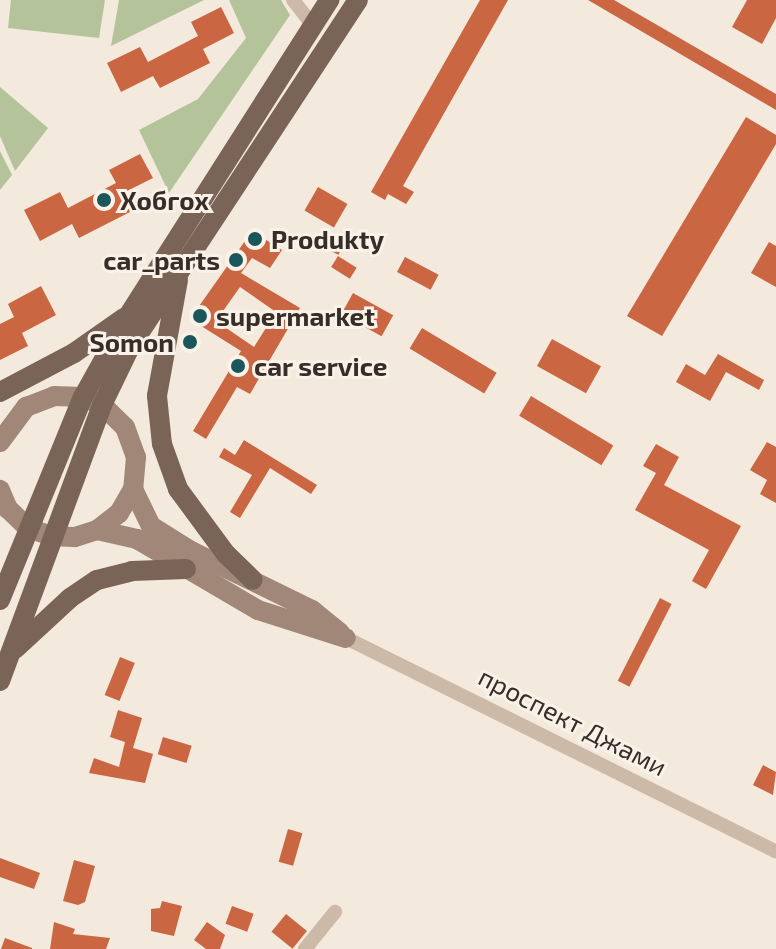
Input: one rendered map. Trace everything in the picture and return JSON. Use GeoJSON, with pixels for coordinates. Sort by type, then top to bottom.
{"type":"FeatureCollection","features":[{"type":"Feature","properties":{"kind":"main road"},"geometry":{"type":"LineString","coordinates":[[0,681],[52,536],[92,401],[130,347],[312,24],[329,0]]}},
{"type":"Feature","properties":{"kind":"main road"},"geometry":{"type":"LineString","coordinates":[[0,392],[74,353],[128,316],[181,257],[358,0]]}},
{"type":"Feature","properties":{"kind":"main road"},"geometry":{"type":"LineString","coordinates":[[181,257],[157,396],[162,444],[178,489],[226,554],[253,580]]}},
{"type":"Feature","properties":{"kind":"main road"},"geometry":{"type":"LineString","coordinates":[[0,600],[28,528],[92,401],[128,316]]}},
{"type":"Feature","properties":{"kind":"main road"},"geometry":{"type":"LineString","coordinates":[[9,655],[50,615],[97,580],[132,571],[186,569]]}},
{"type":"Feature","properties":{"kind":"street"},"geometry":{"type":"LineString","coordinates":[[293,0],[312,24]]}},
{"type":"Feature","properties":{"kind":"street"},"geometry":{"type":"LineString","coordinates":[[0,417],[54,396],[92,401],[125,427],[132,447],[133,489],[151,526],[312,610],[346,638]]}},
{"type":"Feature","properties":{"kind":"street"},"geometry":{"type":"LineString","coordinates":[[0,442],[5,428],[26,407]]}},
{"type":"Feature","properties":{"kind":"street"},"geometry":{"type":"LineString","coordinates":[[97,530],[119,513],[133,489]]}},
{"type":"Feature","properties":{"kind":"street"},"geometry":{"type":"LineString","coordinates":[[0,490],[8,509],[28,528],[52,536],[97,530],[137,539],[258,610],[346,638]]}},
{"type":"Feature","properties":{"kind":"street","name":"проспект Джами"},"geometry":{"type":"LineString","coordinates":[[346,638],[776,851]]}},
{"type":"Feature","properties":{"kind":"street"},"geometry":{"type":"LineString","coordinates":[[305,949],[335,912]]}},
{"type":"Feature","properties":{"kind":"green space"},"geometry":{"type":"Polygon","coordinates":[[[11,0],[105,0],[99,38],[8,28],[11,0]]]}},
{"type":"Feature","properties":{"kind":"green space"},"geometry":{"type":"Polygon","coordinates":[[[119,0],[204,0],[111,46],[119,0]]]}},
{"type":"Feature","properties":{"kind":"green space"},"geometry":{"type":"Polygon","coordinates":[[[229,0],[281,0],[290,15],[169,193],[139,130],[198,99],[246,38],[229,0]]]}},
{"type":"Feature","properties":{"kind":"green space"},"geometry":{"type":"Polygon","coordinates":[[[0,87],[48,128],[15,171],[0,136],[0,87]]]}},
{"type":"Feature","properties":{"kind":"green space"},"geometry":{"type":"Polygon","coordinates":[[[0,151],[12,175],[0,190],[0,151]]]}},
{"type":"Feature","properties":{"kind":"building"},"geometry":{"type":"Polygon","coordinates":[[[480,0],[508,0],[403,186],[414,192],[406,204],[388,194],[385,200],[371,192],[480,0]]]}},
{"type":"Feature","properties":{"kind":"building"},"geometry":{"type":"Polygon","coordinates":[[[588,0],[614,0],[776,94],[776,110],[588,0]]]}},
{"type":"Feature","properties":{"kind":"building"},"geometry":{"type":"Polygon","coordinates":[[[747,0],[776,0],[776,18],[762,44],[732,27],[747,0]]]}},
{"type":"Feature","properties":{"kind":"building"},"geometry":{"type":"Polygon","coordinates":[[[221,7],[234,33],[203,49],[210,63],[160,88],[153,76],[121,92],[107,63],[140,47],[148,62],[198,36],[191,22],[221,7]]]}},
{"type":"Feature","properties":{"kind":"building"},"geometry":{"type":"Polygon","coordinates":[[[746,117],[776,135],[776,144],[662,336],[627,316],[746,117]]]}},
{"type":"Feature","properties":{"kind":"building","name":"Хобгох"},"geometry":{"type":"Polygon","coordinates":[[[140,154],[153,178],[123,193],[132,211],[79,238],[72,224],[40,241],[24,210],[60,192],[68,208],[116,183],[109,170],[140,154]]]}},
{"type":"Feature","properties":{"kind":"building"},"geometry":{"type":"Polygon","coordinates":[[[318,187],[347,204],[334,227],[304,210],[318,187]]]}},
{"type":"Feature","properties":{"kind":"building"},"geometry":{"type":"Polygon","coordinates":[[[252,231],[282,250],[270,268],[252,258],[241,273],[300,308],[250,394],[237,387],[206,439],[193,431],[241,351],[190,319],[252,231]],[[240,287],[216,321],[254,347],[276,312],[240,287]]]}},
{"type":"Feature","properties":{"kind":"building"},"geometry":{"type":"Polygon","coordinates":[[[336,236],[345,240],[339,255],[329,251],[336,236]]]}},
{"type":"Feature","properties":{"kind":"building"},"geometry":{"type":"Polygon","coordinates":[[[769,242],[776,246],[776,287],[751,273],[769,242]]]}},
{"type":"Feature","properties":{"kind":"building"},"geometry":{"type":"Polygon","coordinates":[[[338,256],[357,268],[350,279],[331,267],[338,256]]]}},
{"type":"Feature","properties":{"kind":"building"},"geometry":{"type":"Polygon","coordinates":[[[405,257],[439,275],[431,290],[397,272],[405,257]]]}},
{"type":"Feature","properties":{"kind":"building"},"geometry":{"type":"Polygon","coordinates":[[[41,286],[56,315],[22,333],[28,346],[0,360],[0,324],[14,317],[8,304],[41,286]]]}},
{"type":"Feature","properties":{"kind":"building"},"geometry":{"type":"Polygon","coordinates":[[[353,293],[393,315],[382,336],[341,314],[353,293]]]}},
{"type":"Feature","properties":{"kind":"building"},"geometry":{"type":"Polygon","coordinates":[[[422,328],[497,373],[484,393],[410,349],[422,328]]]}},
{"type":"Feature","properties":{"kind":"building"},"geometry":{"type":"Polygon","coordinates":[[[552,339],[601,366],[586,393],[537,366],[552,339]]]}},
{"type":"Feature","properties":{"kind":"building"},"geometry":{"type":"Polygon","coordinates":[[[718,354],[764,380],[759,390],[726,372],[710,401],[676,382],[686,364],[705,375],[718,354]]]}},
{"type":"Feature","properties":{"kind":"building"},"geometry":{"type":"Polygon","coordinates":[[[531,396],[613,445],[601,465],[519,416],[531,396]]]}},
{"type":"Feature","properties":{"kind":"building"},"geometry":{"type":"Polygon","coordinates":[[[244,440],[317,485],[311,494],[270,468],[240,518],[230,512],[252,475],[219,457],[224,448],[235,455],[244,440]]]}},
{"type":"Feature","properties":{"kind":"building"},"geometry":{"type":"Polygon","coordinates":[[[767,442],[776,447],[776,503],[760,494],[767,480],[750,470],[767,442]]]}},
{"type":"Feature","properties":{"kind":"building"},"geometry":{"type":"Polygon","coordinates":[[[656,444],[679,457],[664,485],[741,526],[706,589],[692,581],[709,550],[635,510],[656,473],[643,466],[656,444]]]}},
{"type":"Feature","properties":{"kind":"building"},"geometry":{"type":"Polygon","coordinates":[[[660,598],[672,604],[629,687],[618,681],[660,598]]]}},
{"type":"Feature","properties":{"kind":"building"},"geometry":{"type":"Polygon","coordinates":[[[120,657],[135,663],[119,701],[105,695],[120,657]]]}},
{"type":"Feature","properties":{"kind":"building"},"geometry":{"type":"Polygon","coordinates":[[[118,710],[142,718],[133,748],[153,754],[145,783],[89,773],[94,758],[119,767],[125,742],[110,737],[118,710]]]}},
{"type":"Feature","properties":{"kind":"building"},"geometry":{"type":"Polygon","coordinates":[[[163,737],[192,746],[186,763],[158,754],[163,737]]]}},
{"type":"Feature","properties":{"kind":"building"},"geometry":{"type":"Polygon","coordinates":[[[763,765],[776,772],[773,795],[753,785],[763,765]]]}},
{"type":"Feature","properties":{"kind":"building"},"geometry":{"type":"Polygon","coordinates":[[[288,829],[302,833],[293,866],[279,862],[288,829]]]}},
{"type":"Feature","properties":{"kind":"building"},"geometry":{"type":"Polygon","coordinates":[[[0,858],[40,873],[34,889],[0,877],[0,858]]]}},
{"type":"Feature","properties":{"kind":"building"},"geometry":{"type":"Polygon","coordinates":[[[74,860],[95,866],[85,902],[78,905],[63,901],[74,860]]]}},
{"type":"Feature","properties":{"kind":"building"},"geometry":{"type":"Polygon","coordinates":[[[162,901],[182,906],[174,936],[151,931],[151,909],[160,908],[162,901]]]}},
{"type":"Feature","properties":{"kind":"building"},"geometry":{"type":"Polygon","coordinates":[[[232,906],[254,914],[247,932],[226,924],[232,906]]]}},
{"type":"Feature","properties":{"kind":"building"},"geometry":{"type":"Polygon","coordinates":[[[286,914],[307,931],[293,949],[272,932],[286,914]]]}},
{"type":"Feature","properties":{"kind":"building"},"geometry":{"type":"Polygon","coordinates":[[[54,922],[75,929],[73,934],[110,938],[106,949],[50,949],[54,922]]]}},
{"type":"Feature","properties":{"kind":"building"},"geometry":{"type":"Polygon","coordinates":[[[207,922],[225,935],[220,949],[206,949],[194,940],[207,922]]]}},
{"type":"Feature","properties":{"kind":"building"},"geometry":{"type":"Polygon","coordinates":[[[5,938],[32,948],[32,949],[1,949],[5,938]]]}},
{"type":"Feature","properties":{"kind":"place","name":"Хобгох"},"geometry":{"type":"Point","coordinates":[104,200]}},
{"type":"Feature","properties":{"kind":"place","name":"Produkty"},"geometry":{"type":"Point","coordinates":[255,239]}},
{"type":"Feature","properties":{"kind":"place","name":"car_parts"},"geometry":{"type":"Point","coordinates":[236,260]}},
{"type":"Feature","properties":{"kind":"place","name":"supermarket"},"geometry":{"type":"Point","coordinates":[200,316]}},
{"type":"Feature","properties":{"kind":"place","name":"Somon"},"geometry":{"type":"Point","coordinates":[190,342]}},
{"type":"Feature","properties":{"kind":"place","name":"car service"},"geometry":{"type":"Point","coordinates":[238,366]}}]}
